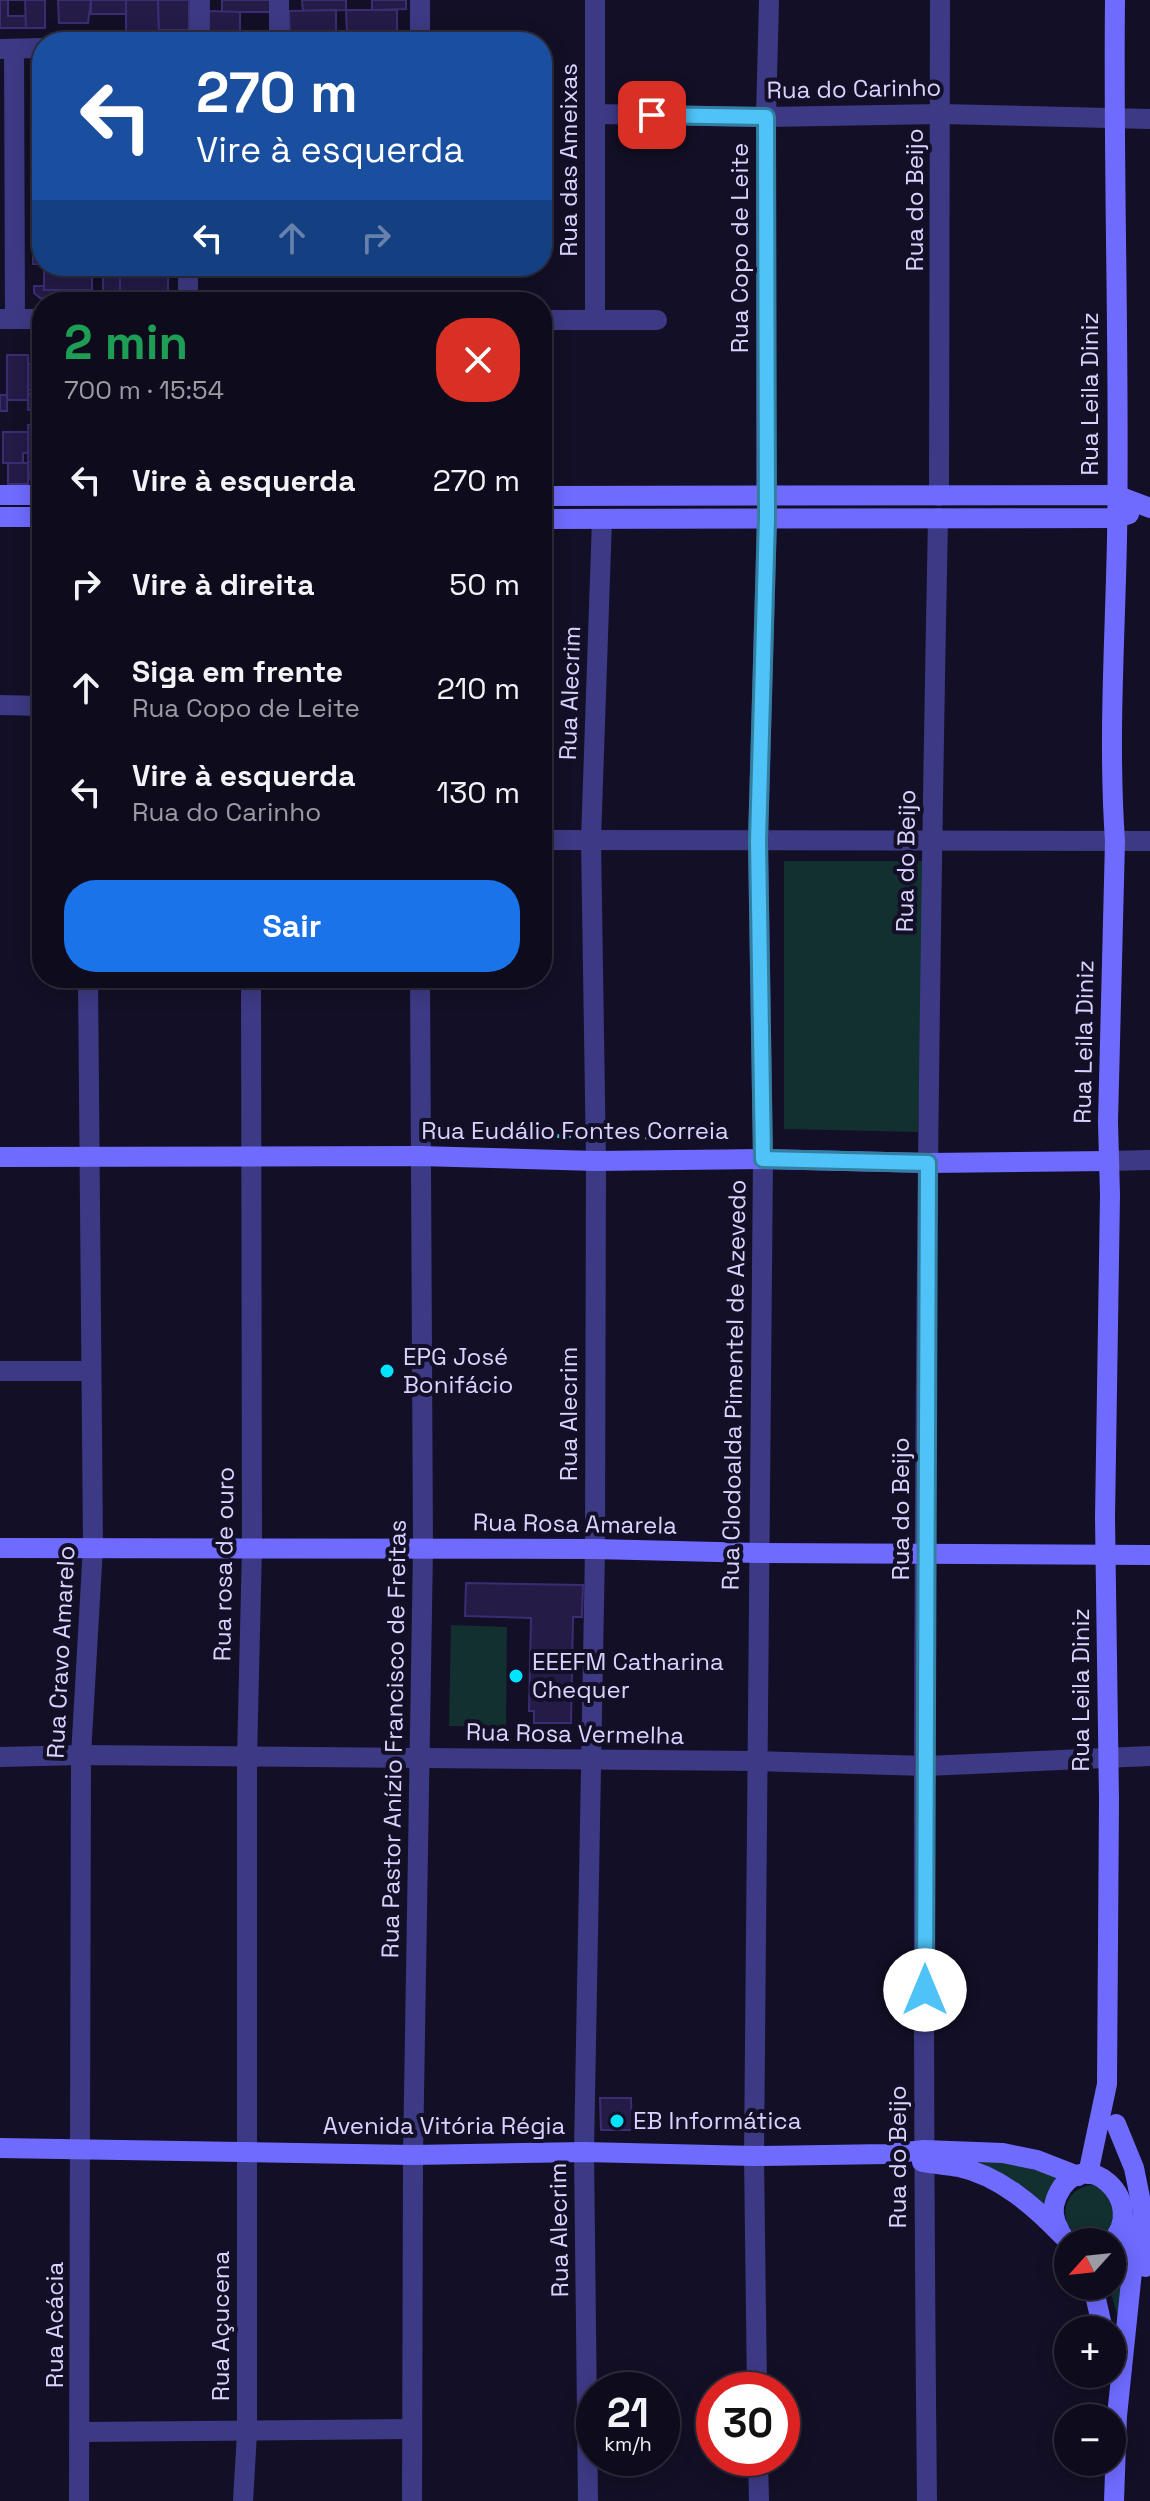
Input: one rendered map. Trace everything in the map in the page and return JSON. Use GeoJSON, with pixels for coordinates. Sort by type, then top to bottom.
{"type":"FeatureCollection","features":[{"type":"Feature","properties":{"kind":"street"},"geometry":{"type":"LineString","coordinates":[[199,32],[200,0]]}},
{"type":"Feature","properties":{"kind":"street"},"geometry":{"type":"LineString","coordinates":[[279,0],[279,32]]}},
{"type":"Feature","properties":{"kind":"street"},"geometry":{"type":"LineString","coordinates":[[420,0],[420,32]]}},
{"type":"Feature","properties":{"kind":"street","name":"Rua das Ameixas"},"geometry":{"type":"LineString","coordinates":[[595,0],[595,320]]}},
{"type":"Feature","properties":{"kind":"street","name":"Rua Copo de Leite"},"geometry":{"type":"LineString","coordinates":[[766,496],[769,0]]}},
{"type":"Feature","properties":{"kind":"street","name":"Rua do Beijo"},"geometry":{"type":"LineString","coordinates":[[939,496],[940,0]]}},
{"type":"Feature","properties":{"kind":"street","name":"Rua Leila Diniz"},"geometry":{"type":"LineString","coordinates":[[1115,0],[1117,518],[1112,805],[1115,841],[1105,1556],[1107,2084],[1116,2124],[1133,2262],[1128,2332]]}},
{"type":"Feature","properties":{"kind":"street"},"geometry":{"type":"LineString","coordinates":[[32,48],[7,49],[8,319],[32,319]]}},
{"type":"Feature","properties":{"kind":"street","name":"Rua do Carinho"},"geometry":{"type":"LineString","coordinates":[[595,114],[766,117],[941,114],[1150,119]]}},
{"type":"Feature","properties":{"kind":"street"},"geometry":{"type":"LineString","coordinates":[[552,320],[657,320]]}},
{"type":"Feature","properties":{"kind":"street"},"geometry":{"type":"LineString","coordinates":[[0,495],[32,495]]}},
{"type":"Feature","properties":{"kind":"street"},"geometry":{"type":"LineString","coordinates":[[552,496],[1116,495],[1148,508]]}},
{"type":"Feature","properties":{"kind":"street"},"geometry":{"type":"LineString","coordinates":[[602,496],[602,519]]}},
{"type":"Feature","properties":{"kind":"street"},"geometry":{"type":"LineString","coordinates":[[766,496],[767,518]]}},
{"type":"Feature","properties":{"kind":"street"},"geometry":{"type":"LineString","coordinates":[[938,518],[939,496]]}},
{"type":"Feature","properties":{"kind":"street"},"geometry":{"type":"LineString","coordinates":[[680,497],[680,519]]}},
{"type":"Feature","properties":{"kind":"street"},"geometry":{"type":"LineString","coordinates":[[552,519],[1117,518],[1148,508]]}},
{"type":"Feature","properties":{"kind":"street"},"geometry":{"type":"LineString","coordinates":[[0,517],[32,517]]}},
{"type":"Feature","properties":{"kind":"street","name":"Rua Clodoalda Pimentel de Azevedo"},"geometry":{"type":"LineString","coordinates":[[754,2156],[763,1159],[758,841],[767,518]]}},
{"type":"Feature","properties":{"kind":"street","name":"Rua do Beijo"},"geometry":{"type":"LineString","coordinates":[[927,2501],[924,2156],[928,1163],[938,518]]}},
{"type":"Feature","properties":{"kind":"street","name":"Rua Alecrim"},"geometry":{"type":"LineString","coordinates":[[588,2501],[584,2152],[595,1549],[596,1161],[591,840],[602,519]]}},
{"type":"Feature","properties":{"kind":"street"},"geometry":{"type":"LineString","coordinates":[[0,705],[32,706]]}},
{"type":"Feature","properties":{"kind":"street"},"geometry":{"type":"LineString","coordinates":[[552,840],[1150,841]]}},
{"type":"Feature","properties":{"kind":"street","name":"Rua Cravo Amarelo"},"geometry":{"type":"LineString","coordinates":[[81,2149],[81,1755],[93,1547],[88,988]]}},
{"type":"Feature","properties":{"kind":"street","name":"Rua rosa de ouro"},"geometry":{"type":"LineString","coordinates":[[248,2151],[247,1758],[252,1547],[251,988]]}},
{"type":"Feature","properties":{"kind":"street","name":"Rua Pastor Anízio Francisco de Freitas"},"geometry":{"type":"LineString","coordinates":[[412,2501],[413,2155],[423,1549],[420,988]]}},
{"type":"Feature","properties":{"kind":"street","name":"Rua Eudálio Fontes Correia"},"geometry":{"type":"LineString","coordinates":[[0,1157],[419,1156],[596,1161],[763,1159],[928,1163],[1150,1160]]}},
{"type":"Feature","properties":{"kind":"street"},"geometry":{"type":"LineString","coordinates":[[0,1371],[91,1371]]}},
{"type":"Feature","properties":{"kind":"street","name":"Rua Rosa Amarela"},"geometry":{"type":"LineString","coordinates":[[0,1548],[595,1549],[1150,1555]]}},
{"type":"Feature","properties":{"kind":"street","name":"Rua Rosa Vermelha"},"geometry":{"type":"LineString","coordinates":[[0,1757],[81,1755],[756,1761],[926,1766],[1150,1756]]}},
{"type":"Feature","properties":{"kind":"street","name":"Rua Leila Diniz"},"geometry":{"type":"LineString","coordinates":[[1083,2175],[1107,2084]]}},
{"type":"Feature","properties":{"kind":"street"},"geometry":{"type":"LineString","coordinates":[[1116,2124],[1134,2168],[1145,2222],[1145,2271],[1128,2332],[1119,2404]]}},
{"type":"Feature","properties":{"kind":"street","name":"Avenida Vitória Régia"},"geometry":{"type":"LineString","coordinates":[[0,2148],[413,2155],[584,2152],[924,2156],[1003,2153],[1083,2175],[1109,2178],[1117,2184],[1127,2212]]}},
{"type":"Feature","properties":{"kind":"street","name":"Rua Acácia"},"geometry":{"type":"LineString","coordinates":[[79,2501],[81,2149]]}},
{"type":"Feature","properties":{"kind":"street","name":"Rua Açucena"},"geometry":{"type":"LineString","coordinates":[[243,2501],[247,2433],[248,2151]]}},
{"type":"Feature","properties":{"kind":"street"},"geometry":{"type":"LineString","coordinates":[[754,2156],[757,2372]]}},
{"type":"Feature","properties":{"kind":"street","name":"Avenida Vitória Régia"},"geometry":{"type":"LineString","coordinates":[[924,2156],[990,2178],[1008,2188],[1054,2228]]}},
{"type":"Feature","properties":{"kind":"street"},"geometry":{"type":"LineString","coordinates":[[1061,2228],[1053,2213],[1055,2201],[1068,2181],[1083,2175]]}},
{"type":"Feature","properties":{"kind":"street"},"geometry":{"type":"LineString","coordinates":[[1122,2228],[1127,2212]]}},
{"type":"Feature","properties":{"kind":"street"},"geometry":{"type":"LineString","coordinates":[[80,2432],[247,2433],[412,2429]]}},
{"type":"Feature","properties":{"kind":"street"},"geometry":{"type":"LineString","coordinates":[[758,2476],[759,2501]]}},
{"type":"Feature","properties":{"kind":"street"},"geometry":{"type":"LineString","coordinates":[[1114,2501],[1115,2476]]}},
{"type":"Feature","properties":{"kind":"green space"},"geometry":{"type":"Polygon","coordinates":[[[784,861],[926,861],[918,1132],[784,1129],[784,861]]]}},
{"type":"Feature","properties":{"kind":"green space"},"geometry":{"type":"Polygon","coordinates":[[[451,1625],[507,1627],[506,1727],[449,1726],[451,1625]]]}},
{"type":"Feature","properties":{"kind":"green space"},"geometry":{"type":"Polygon","coordinates":[[[988,2160],[1013,2163],[1063,2179],[1048,2208],[966,2163],[988,2160]]]}},
{"type":"Feature","properties":{"kind":"green space"},"geometry":{"type":"Polygon","coordinates":[[[1098,2184],[1121,2209],[1111,2228],[1069,2227],[1066,2205],[1082,2187],[1098,2184]]]}},
{"type":"Feature","properties":{"kind":"green space"},"geometry":{"type":"Polygon","coordinates":[[[1113,2300],[1121,2300],[1117,2316],[1113,2300]]]}},
{"type":"Feature","properties":{"kind":"building"},"geometry":{"type":"Polygon","coordinates":[[[0,0],[8,0],[8,16],[26,16],[26,28],[0,28],[0,0]]]}},
{"type":"Feature","properties":{"kind":"building"},"geometry":{"type":"Polygon","coordinates":[[[25,0],[45,0],[45,28],[26,28],[25,0]]]}},
{"type":"Feature","properties":{"kind":"building"},"geometry":{"type":"Polygon","coordinates":[[[58,0],[91,0],[88,23],[59,23],[58,0]]]}},
{"type":"Feature","properties":{"kind":"building"},"geometry":{"type":"Polygon","coordinates":[[[91,0],[126,0],[126,14],[91,14],[91,0]]]}},
{"type":"Feature","properties":{"kind":"building"},"geometry":{"type":"Polygon","coordinates":[[[126,0],[158,0],[159,31],[126,31],[126,0]]]}},
{"type":"Feature","properties":{"kind":"building"},"geometry":{"type":"Polygon","coordinates":[[[158,0],[189,0],[189,30],[159,30],[158,0]]]}},
{"type":"Feature","properties":{"kind":"building"},"geometry":{"type":"Polygon","coordinates":[[[222,0],[272,0],[272,12],[222,12],[222,0]]]}},
{"type":"Feature","properties":{"kind":"building"},"geometry":{"type":"Polygon","coordinates":[[[302,0],[346,0],[346,10],[303,11],[302,0]]]}},
{"type":"Feature","properties":{"kind":"building"},"geometry":{"type":"Polygon","coordinates":[[[372,0],[406,0],[406,9],[372,10],[372,0]]]}},
{"type":"Feature","properties":{"kind":"building"},"geometry":{"type":"Polygon","coordinates":[[[336,10],[336,32],[290,32],[289,11],[336,10]]]}},
{"type":"Feature","properties":{"kind":"building"},"geometry":{"type":"Polygon","coordinates":[[[346,10],[397,10],[397,32],[347,32],[346,10]]]}},
{"type":"Feature","properties":{"kind":"building"},"geometry":{"type":"Polygon","coordinates":[[[209,11],[240,12],[240,32],[209,32],[209,11]]]}},
{"type":"Feature","properties":{"kind":"building"},"geometry":{"type":"Polygon","coordinates":[[[44,276],[92,276],[92,290],[44,290],[44,276]]]}},
{"type":"Feature","properties":{"kind":"building"},"geometry":{"type":"Polygon","coordinates":[[[103,276],[120,276],[120,292],[103,292],[103,276]]]}},
{"type":"Feature","properties":{"kind":"building"},"geometry":{"type":"Polygon","coordinates":[[[120,276],[168,276],[168,291],[120,291],[120,276]]]}},
{"type":"Feature","properties":{"kind":"building"},"geometry":{"type":"Polygon","coordinates":[[[34,286],[44,286],[44,290],[89,290],[89,292],[34,292],[34,286]]]}},
{"type":"Feature","properties":{"kind":"building"},"geometry":{"type":"Polygon","coordinates":[[[7,355],[28,355],[28,400],[7,400],[7,355]]]}},
{"type":"Feature","properties":{"kind":"building"},"geometry":{"type":"Polygon","coordinates":[[[28,364],[32,364],[32,390],[28,390],[28,364]]]}},
{"type":"Feature","properties":{"kind":"building"},"geometry":{"type":"Polygon","coordinates":[[[28,394],[32,394],[32,410],[28,410],[28,394]]]}},
{"type":"Feature","properties":{"kind":"building"},"geometry":{"type":"Polygon","coordinates":[[[0,395],[7,395],[7,411],[0,411],[0,395]]]}},
{"type":"Feature","properties":{"kind":"building"},"geometry":{"type":"Polygon","coordinates":[[[28,425],[32,425],[32,462],[28,462],[28,425]]]}},
{"type":"Feature","properties":{"kind":"building"},"geometry":{"type":"Polygon","coordinates":[[[3,432],[28,432],[28,453],[23,453],[23,463],[3,463],[3,432]]]}},
{"type":"Feature","properties":{"kind":"building"},"geometry":{"type":"Polygon","coordinates":[[[28,462],[32,462],[32,479],[29,479],[28,462]]]}},
{"type":"Feature","properties":{"kind":"building"},"geometry":{"type":"Polygon","coordinates":[[[8,463],[28,463],[28,484],[8,484],[8,463]]]}},
{"type":"Feature","properties":{"kind":"building"},"geometry":{"type":"Polygon","coordinates":[[[466,1583],[583,1585],[582,1617],[573,1617],[571,1723],[534,1723],[534,1711],[529,1711],[531,1618],[465,1616],[466,1583]]]}},
{"type":"Feature","properties":{"kind":"building"},"geometry":{"type":"Polygon","coordinates":[[[600,2098],[631,2098],[632,2130],[601,2130],[600,2098]]]}},
{"type":"Feature","properties":{"kind":"place","name":"EPG José Bonifácio"},"geometry":{"type":"Point","coordinates":[387,1371]}},
{"type":"Feature","properties":{"kind":"place","name":"EEEFM Catharina Chequer"},"geometry":{"type":"Point","coordinates":[516,1676]}},
{"type":"Feature","properties":{"kind":"place","name":"EB Informática"},"geometry":{"type":"Point","coordinates":[617,2121]}},
{"type":"Feature","properties":{"kind":"route"},"geometry":{"type":"LineString","coordinates":[[652,115],[766,117],[767,518],[758,841],[763,1159],[928,1163],[925,1990]]}}]}
